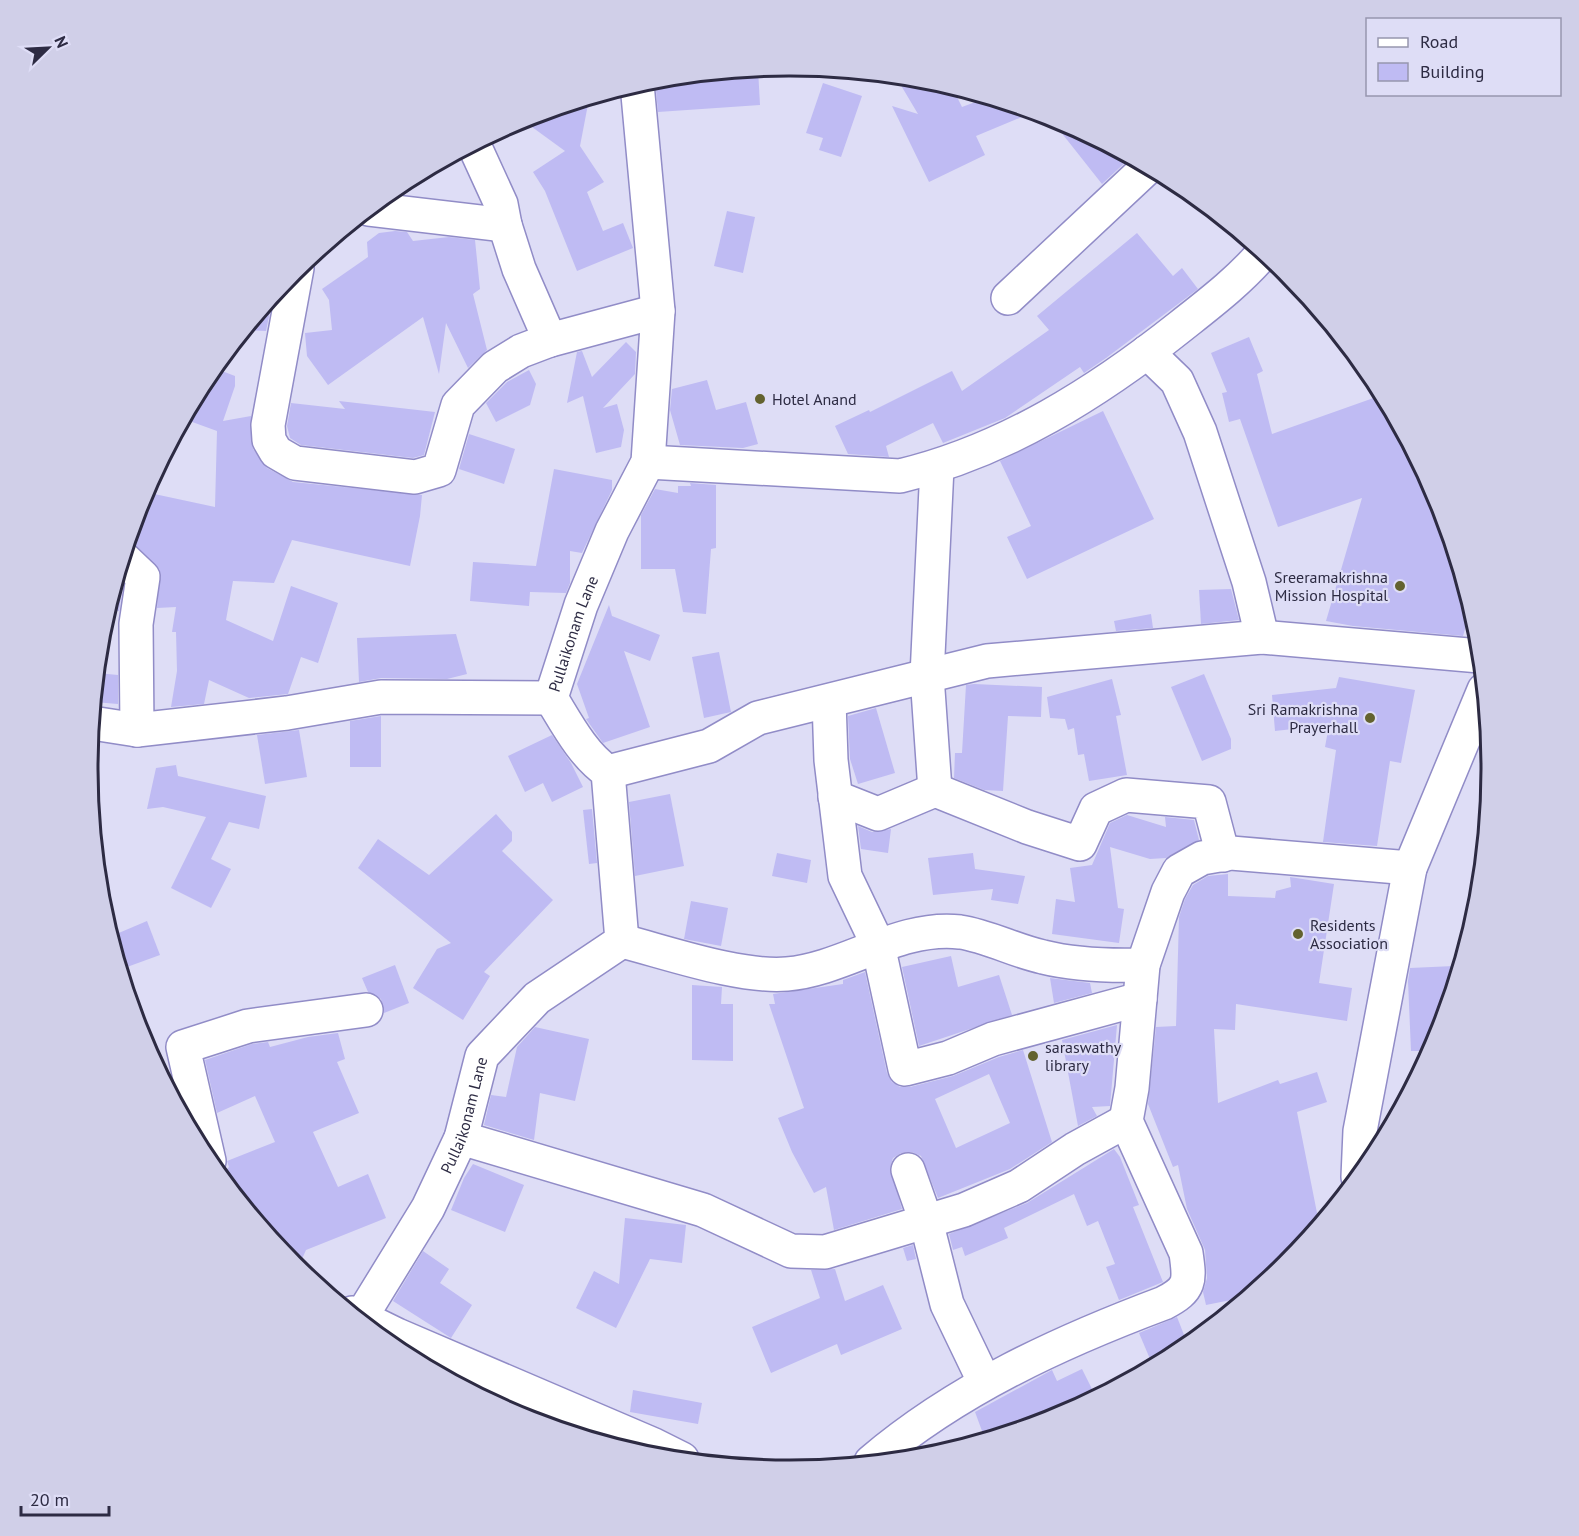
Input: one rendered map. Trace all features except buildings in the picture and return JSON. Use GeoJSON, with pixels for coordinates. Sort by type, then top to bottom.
{"type":"FeatureCollection","features":[{"type":"Feature","properties":{"kind":"street","name":"Pullaikonam Lane"},"geometry":{"type":"LineString","coordinates":[[608,772],[596,764],[568,727],[551,698],[581,605],[612,531],[648,462],[658,310],[638,94]]}},
{"type":"Feature","properties":{"kind":"street"},"geometry":{"type":"LineString","coordinates":[[477,152],[501,204],[519,269],[550,340]]}},
{"type":"Feature","properties":{"kind":"street"},"geometry":{"type":"LineString","coordinates":[[1008,298],[1142,173]]}},
{"type":"Feature","properties":{"kind":"street"},"geometry":{"type":"LineString","coordinates":[[381,210],[505,225]]}},
{"type":"Feature","properties":{"kind":"street"},"geometry":{"type":"LineString","coordinates":[[648,462],[900,476],[938,467],[990,447],[1104,384],[1242,278],[1257,260]]}},
{"type":"Feature","properties":{"kind":"street"},"geometry":{"type":"LineString","coordinates":[[293,287],[268,424],[269,440],[276,452],[295,463],[415,477],[439,470],[458,405],[495,367],[521,351],[550,340],[658,310]]}},
{"type":"Feature","properties":{"kind":"street"},"geometry":{"type":"LineString","coordinates":[[1147,352],[1177,381],[1200,432],[1249,582],[1262,637]]}},
{"type":"Feature","properties":{"kind":"street"},"geometry":{"type":"LineString","coordinates":[[935,790],[927,676],[938,467]]}},
{"type":"Feature","properties":{"kind":"street"},"geometry":{"type":"LineString","coordinates":[[130,564],[143,577],[136,624],[137,730]]}},
{"type":"Feature","properties":{"kind":"street"},"geometry":{"type":"LineString","coordinates":[[1143,965],[1105,966],[1043,957],[959,932],[925,934],[878,945],[829,963],[787,974],[717,965],[622,941],[608,772],[709,746],[758,718],[987,662],[1262,637],[1471,655]]}},
{"type":"Feature","properties":{"kind":"street"},"geometry":{"type":"LineString","coordinates":[[99,724],[137,730],[287,713],[381,697],[551,698]]}},
{"type":"Feature","properties":{"kind":"street"},"geometry":{"type":"LineString","coordinates":[[829,701],[845,876],[878,945],[905,1069],[948,1058],[993,1039],[1140,999]]}},
{"type":"Feature","properties":{"kind":"street"},"geometry":{"type":"LineString","coordinates":[[1359,1159],[1360,1131],[1410,868],[1478,705]]}},
{"type":"Feature","properties":{"kind":"street"},"geometry":{"type":"LineString","coordinates":[[836,797],[878,814],[935,790],[1027,827],[1080,844],[1096,809],[1126,795],[1209,802],[1222,855]]}},
{"type":"Feature","properties":{"kind":"street"},"geometry":{"type":"LineString","coordinates":[[883,1454],[959,1398],[985,1383],[1035,1356],[1164,1303],[1180,1294],[1188,1285],[1186,1253],[1126,1120],[1132,1088],[1143,965],[1168,892],[1179,871],[1202,858],[1232,853],[1410,868]]}},
{"type":"Feature","properties":{"kind":"street","name":"Pullaikonam Lane"},"geometry":{"type":"LineString","coordinates":[[360,1310],[428,1208],[461,1138],[482,1056],[537,999],[622,941]]}},
{"type":"Feature","properties":{"kind":"street"},"geometry":{"type":"LineString","coordinates":[[202,1132],[183,1047],[248,1026],[366,1010]]}},
{"type":"Feature","properties":{"kind":"street"},"geometry":{"type":"LineString","coordinates":[[461,1138],[703,1210],[791,1251],[825,1252],[964,1210],[1019,1186],[1075,1149],[1126,1120]]}},
{"type":"Feature","properties":{"kind":"street"},"geometry":{"type":"LineString","coordinates":[[908,1170],[926,1221],[947,1304],[985,1383]]}},
{"type":"Feature","properties":{"kind":"street"},"geometry":{"type":"LineString","coordinates":[[386,1329],[570,1420],[625,1439]]}},
{"type":"Feature","properties":{"kind":"place","name":"Hotel Anand"},"geometry":{"type":"Point","coordinates":[760,399]}},
{"type":"Feature","properties":{"kind":"place","name":"Sreeramakrishna Mission Hospital"},"geometry":{"type":"Point","coordinates":[1400,586]}},
{"type":"Feature","properties":{"kind":"place","name":"Sri Ramakrishna Prayerhall"},"geometry":{"type":"Point","coordinates":[1370,718]}},
{"type":"Feature","properties":{"kind":"place","name":"Residents Association"},"geometry":{"type":"Point","coordinates":[1298,934]}},
{"type":"Feature","properties":{"kind":"place","name":"saraswathy library"},"geometry":{"type":"Point","coordinates":[1033,1056]}}]}
